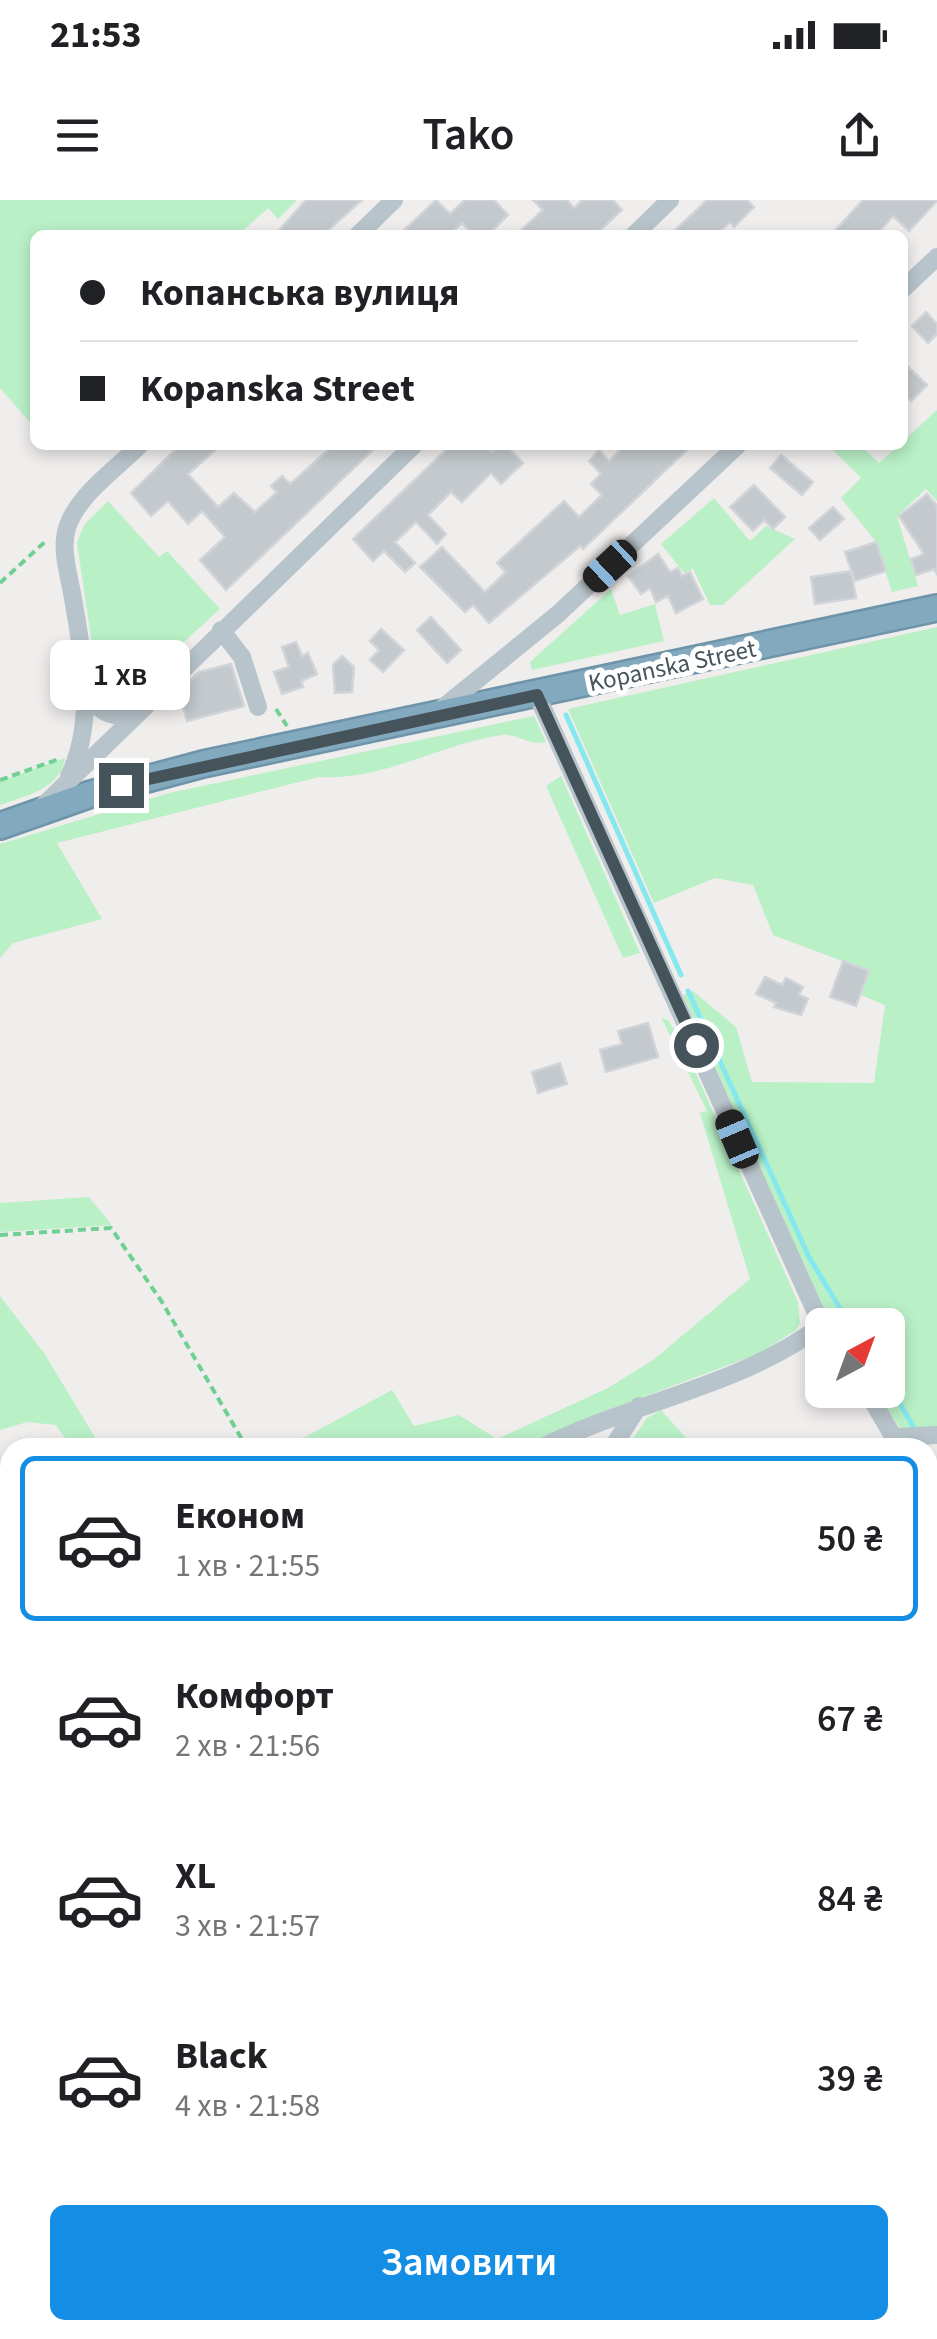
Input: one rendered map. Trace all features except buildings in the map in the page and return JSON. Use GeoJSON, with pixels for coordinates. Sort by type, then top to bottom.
{"type":"FeatureCollection","features":[{"type":"Feature","properties":{"kind":"highway","name":"Kopanska Street"},"geometry":{"type":"LineString","coordinates":[[0,826],[158,775],[937,608]]}},
{"type":"Feature","properties":{"kind":"street"},"geometry":{"type":"LineString","coordinates":[[363,230],[394,200]]}},
{"type":"Feature","properties":{"kind":"street"},"geometry":{"type":"LineString","coordinates":[[639,230],[670,200]]}},
{"type":"Feature","properties":{"kind":"street"},"geometry":{"type":"LineString","coordinates":[[908,285],[937,258]]}},
{"type":"Feature","properties":{"kind":"street"},"geometry":{"type":"LineString","coordinates":[[64,785],[78,752],[84,685],[65,552],[67,528],[90,495],[135,450]]}},
{"type":"Feature","properties":{"kind":"street"},"geometry":{"type":"LineString","coordinates":[[38,811],[409,450]]}},
{"type":"Feature","properties":{"kind":"street"},"geometry":{"type":"LineString","coordinates":[[427,719],[558,614],[733,450]]}},
{"type":"Feature","properties":{"kind":"street"},"geometry":{"type":"LineString","coordinates":[[221,630],[242,658],[258,707]]}},
{"type":"Feature","properties":{"kind":"street"},"geometry":{"type":"LineString","coordinates":[[84,685],[102,711],[122,717],[134,714]]}},
{"type":"Feature","properties":{"kind":"street"},"geometry":{"type":"LineString","coordinates":[[537,695],[814,1308]]}},
{"type":"Feature","properties":{"kind":"street"},"geometry":{"type":"LineString","coordinates":[[565,1438],[742,1370],[805,1335]]}},
{"type":"Feature","properties":{"kind":"street"},"geometry":{"type":"LineString","coordinates":[[619,1438],[640,1406]]}},
{"type":"Feature","properties":{"kind":"street"},"geometry":{"type":"LineString","coordinates":[[877,1408],[896,1438]]}},
{"type":"Feature","properties":{"kind":"path"},"geometry":{"type":"LineString","coordinates":[[0,583],[35,549],[67,528]]}},
{"type":"Feature","properties":{"kind":"path"},"geometry":{"type":"LineString","coordinates":[[258,707],[275,708],[284,716],[291,745]]}},
{"type":"Feature","properties":{"kind":"path"},"geometry":{"type":"LineString","coordinates":[[0,780],[78,752]]}},
{"type":"Feature","properties":{"kind":"path"},"geometry":{"type":"LineString","coordinates":[[0,1235],[111,1228],[162,1302],[241,1438]]}},
{"type":"Feature","properties":{"kind":"green space"},"geometry":{"type":"Polygon","coordinates":[[[0,200],[296,201],[278,219],[268,208],[244,230],[30,230],[30,422],[0,388],[0,200]]]}},
{"type":"Feature","properties":{"kind":"green space"},"geometry":{"type":"Polygon","coordinates":[[[937,410],[937,501],[926,489],[897,516],[918,586],[892,592],[876,542],[841,498],[861,478],[833,450],[865,450],[879,463],[893,450],[908,450],[908,436],[937,410]]]}},
{"type":"Feature","properties":{"kind":"green space"},"geometry":{"type":"Polygon","coordinates":[[[714,498],[750,541],[766,526],[795,539],[723,605],[710,605],[693,569],[684,573],[661,544],[714,498]]]}},
{"type":"Feature","properties":{"kind":"green space"},"geometry":{"type":"Polygon","coordinates":[[[108,501],[159,557],[167,551],[220,609],[118,702],[98,685],[77,543],[84,525],[108,501]]]}},
{"type":"Feature","properties":{"kind":"green space"},"geometry":{"type":"Polygon","coordinates":[[[611,589],[620,615],[655,604],[664,641],[532,670],[530,662],[611,589]]]}},
{"type":"Feature","properties":{"kind":"green space"},"geometry":{"type":"Polygon","coordinates":[[[937,627],[937,1431],[900,1428],[887,1408],[905,1408],[905,1308],[823,1308],[683,995],[693,991],[736,1027],[752,1082],[874,1083],[885,1005],[861,995],[869,971],[773,935],[753,885],[715,878],[654,903],[568,709],[937,627]]]}},
{"type":"Feature","properties":{"kind":"green space"},"geometry":{"type":"Polygon","coordinates":[[[534,716],[546,742],[502,735],[389,768],[343,777],[319,777],[57,843],[102,919],[13,943],[0,958],[0,844],[169,793],[534,716]]]}},
{"type":"Feature","properties":{"kind":"green space"},"geometry":{"type":"Polygon","coordinates":[[[65,758],[62,769],[49,784],[0,805],[0,781],[65,758]]]}},
{"type":"Feature","properties":{"kind":"green space"},"geometry":{"type":"Polygon","coordinates":[[[561,776],[640,953],[623,958],[546,786],[561,776]]]}},
{"type":"Feature","properties":{"kind":"green space"},"geometry":{"type":"Polygon","coordinates":[[[661,1017],[669,1021],[685,1049],[798,1302],[800,1323],[796,1330],[758,1354],[543,1438],[499,1438],[608,1388],[653,1360],[750,1279],[700,1113],[707,1111],[661,1017]]]}},
{"type":"Feature","properties":{"kind":"green space"},"geometry":{"type":"Polygon","coordinates":[[[89,1197],[112,1225],[0,1232],[0,1203],[89,1197]]]}},
{"type":"Feature","properties":{"kind":"green space"},"geometry":{"type":"Polygon","coordinates":[[[0,1296],[44,1353],[96,1438],[65,1438],[56,1425],[27,1422],[0,1430],[0,1296]]]}},
{"type":"Feature","properties":{"kind":"green space"},"geometry":{"type":"Polygon","coordinates":[[[392,1390],[414,1426],[459,1415],[495,1438],[303,1438],[392,1390]]]}},
{"type":"Feature","properties":{"kind":"green space"},"geometry":{"type":"Polygon","coordinates":[[[661,1410],[686,1438],[633,1438],[647,1418],[661,1410]]]}},
{"type":"Feature","properties":{"kind":"waterway"},"geometry":{"type":"LineString","coordinates":[[566,715],[681,975]]}},
{"type":"Feature","properties":{"kind":"waterway"},"geometry":{"type":"LineString","coordinates":[[688,991],[809,1257],[840,1308]]}},
{"type":"Feature","properties":{"kind":"waterway"},"geometry":{"type":"LineString","coordinates":[[902,1408],[914,1428]]}},
{"type":"Feature","properties":{"kind":"route"},"geometry":{"type":"LineString","coordinates":[[121,785],[203,764],[537,695],[696,1045]]}}]}
